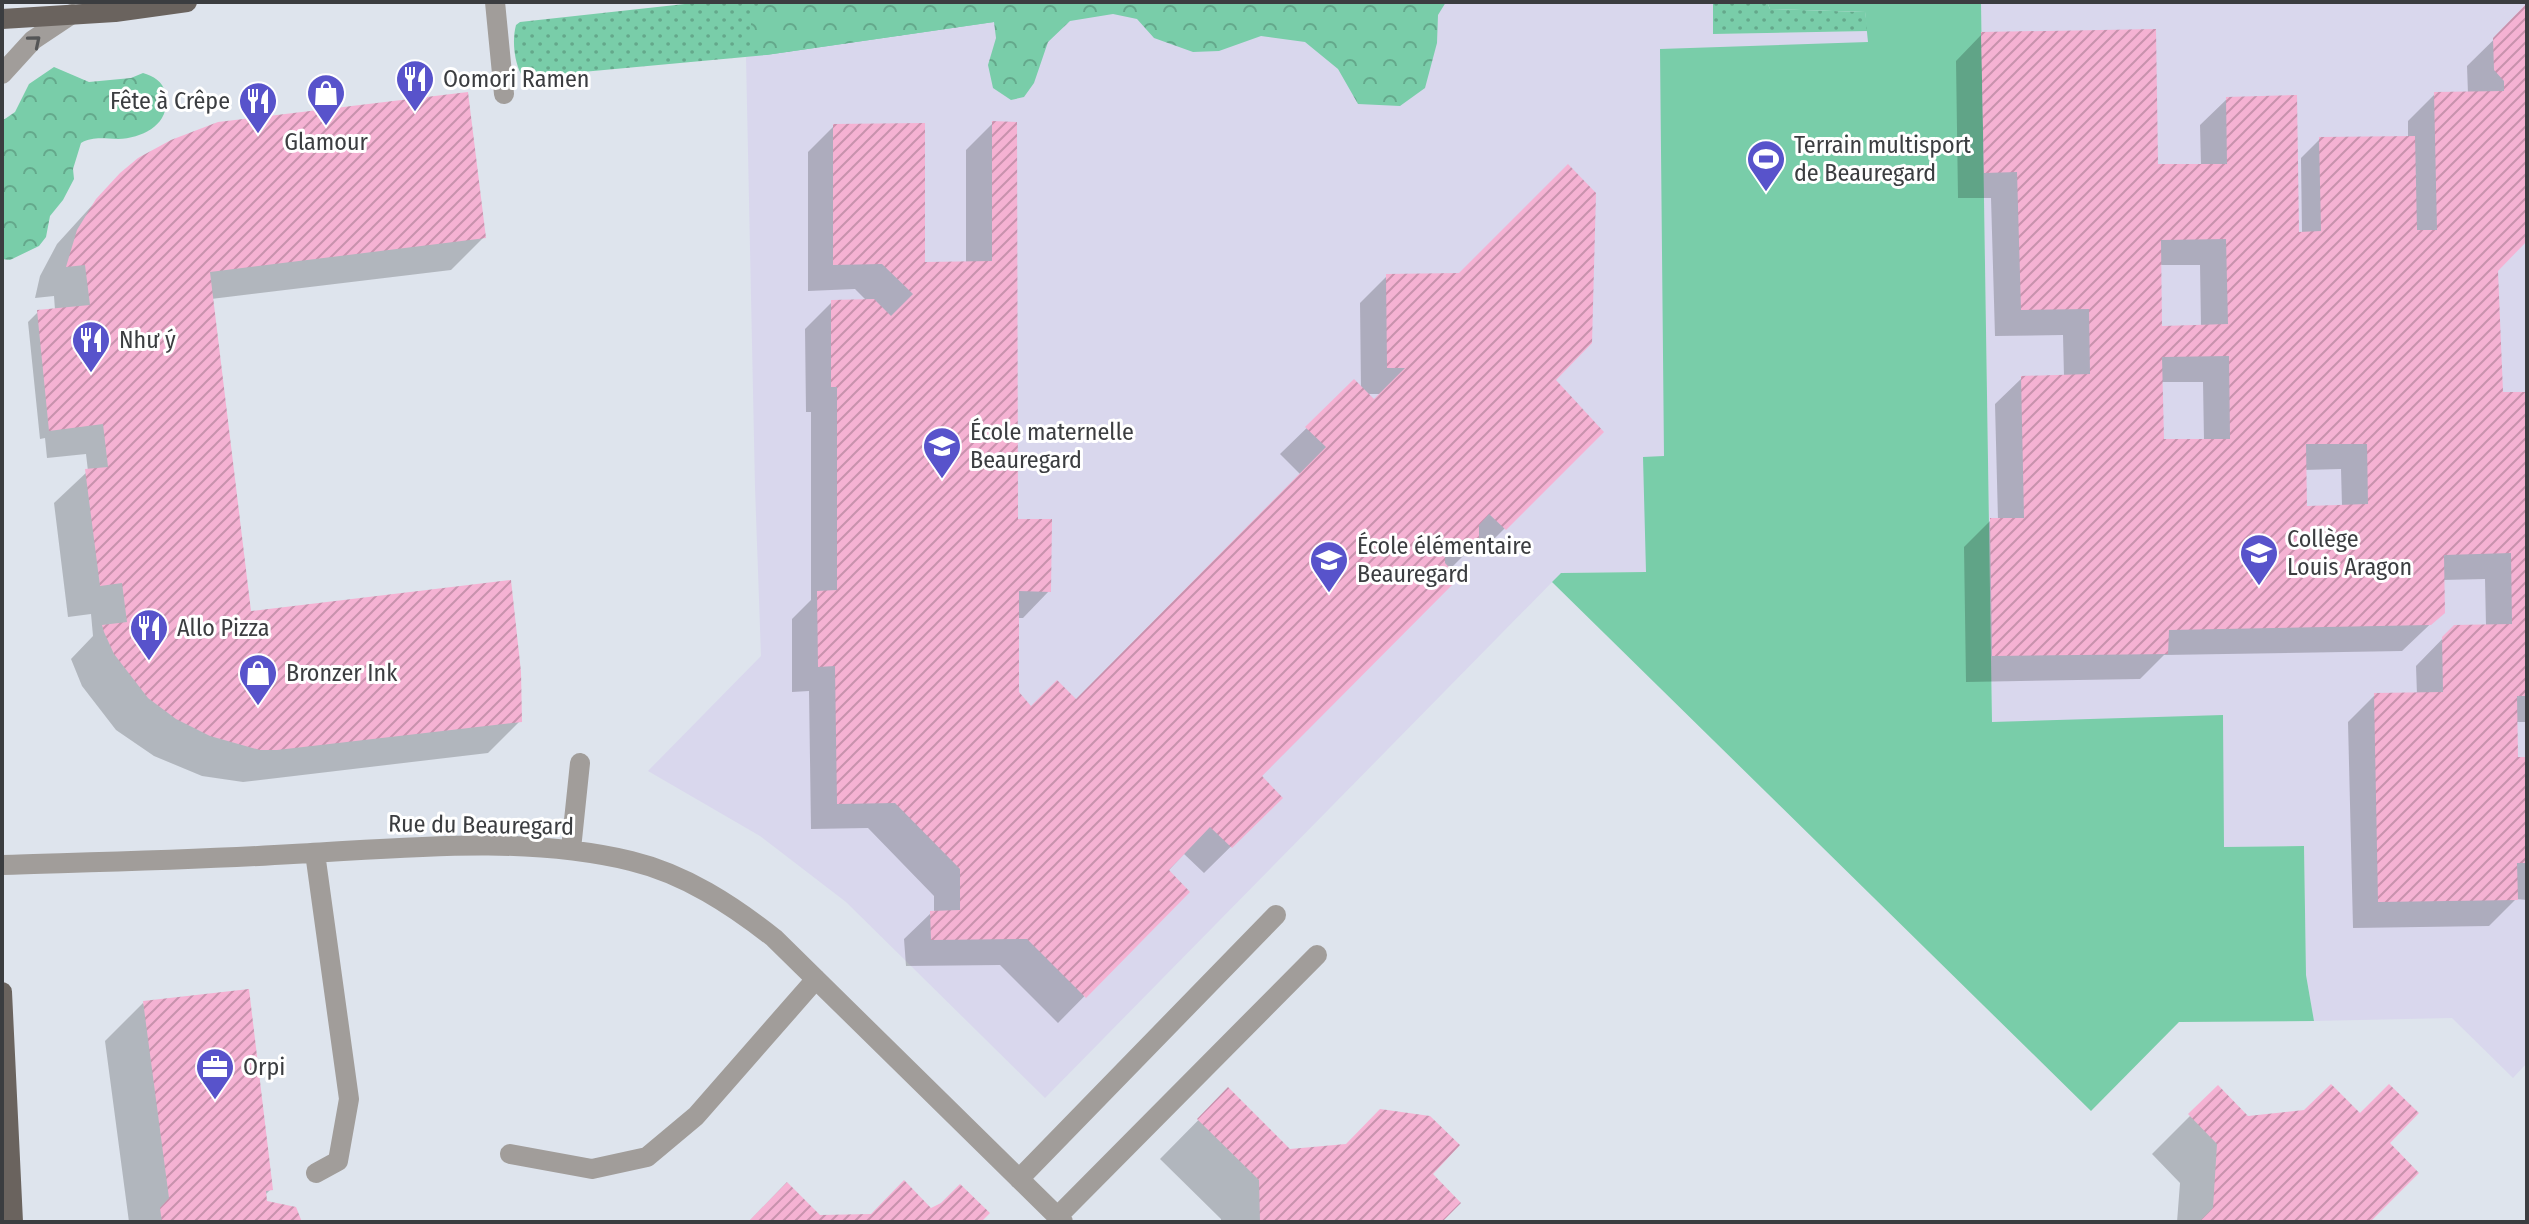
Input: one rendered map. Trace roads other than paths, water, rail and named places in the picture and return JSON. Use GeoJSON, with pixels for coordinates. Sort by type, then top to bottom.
{"type":"FeatureCollection","features":[{"type":"Feature","properties":{"kind":"main road"},"geometry":{"type":"LineString","coordinates":[[2,19],[187,2]]}},
{"type":"Feature","properties":{"kind":"main road"},"geometry":{"type":"LineString","coordinates":[[2,992],[13,1222]]}},
{"type":"Feature","properties":{"kind":"street"},"geometry":{"type":"LineString","coordinates":[[495,2],[504,94]]}},
{"type":"Feature","properties":{"kind":"street"},"geometry":{"type":"LineString","coordinates":[[2,74],[33,40],[72,14]]}},
{"type":"Feature","properties":{"kind":"street"},"geometry":{"type":"LineString","coordinates":[[571,849],[580,763]]}},
{"type":"Feature","properties":{"kind":"street","name":"Rue du Beauregard"},"geometry":{"type":"LineString","coordinates":[[2,865],[423,847],[571,849],[634,862],[706,891],[774,938],[1060,1219]]}},
{"type":"Feature","properties":{"kind":"street"},"geometry":{"type":"LineString","coordinates":[[315,853],[349,1099],[338,1161],[316,1173]]}},
{"type":"Feature","properties":{"kind":"street"},"geometry":{"type":"LineString","coordinates":[[1019,1179],[1276,915]]}},
{"type":"Feature","properties":{"kind":"street"},"geometry":{"type":"LineString","coordinates":[[1060,1219],[1317,955]]}},
{"type":"Feature","properties":{"kind":"street"},"geometry":{"type":"LineString","coordinates":[[510,1154],[592,1169],[647,1157],[696,1116],[816,979]]}},
{"type":"Feature","properties":{"kind":"place","name":"Oomori Ramen"},"geometry":{"type":"Point","coordinates":[415,113]}},
{"type":"Feature","properties":{"kind":"place","name":"Glamour"},"geometry":{"type":"Point","coordinates":[326,127]}},
{"type":"Feature","properties":{"kind":"place","name":"Fête à Crêpe"},"geometry":{"type":"Point","coordinates":[258,135]}},
{"type":"Feature","properties":{"kind":"place","name":"Terrain multisport de Beauregard"},"geometry":{"type":"Point","coordinates":[1766,193]}},
{"type":"Feature","properties":{"kind":"place","name":"Như ý"},"geometry":{"type":"Point","coordinates":[91,374]}},
{"type":"Feature","properties":{"kind":"place","name":"École maternelle Beauregard"},"geometry":{"type":"Point","coordinates":[942,480]}},
{"type":"Feature","properties":{"kind":"place","name":"Collège Louis Aragon"},"geometry":{"type":"Point","coordinates":[2259,587]}},
{"type":"Feature","properties":{"kind":"place","name":"École élémentaire Beauregard"},"geometry":{"type":"Point","coordinates":[1329,594]}},
{"type":"Feature","properties":{"kind":"place","name":"Allo Pizza"},"geometry":{"type":"Point","coordinates":[149,662]}},
{"type":"Feature","properties":{"kind":"place","name":"Bronzer Ink"},"geometry":{"type":"Point","coordinates":[258,707]}},
{"type":"Feature","properties":{"kind":"place","name":"Orpi"},"geometry":{"type":"Point","coordinates":[215,1101]}}]}
